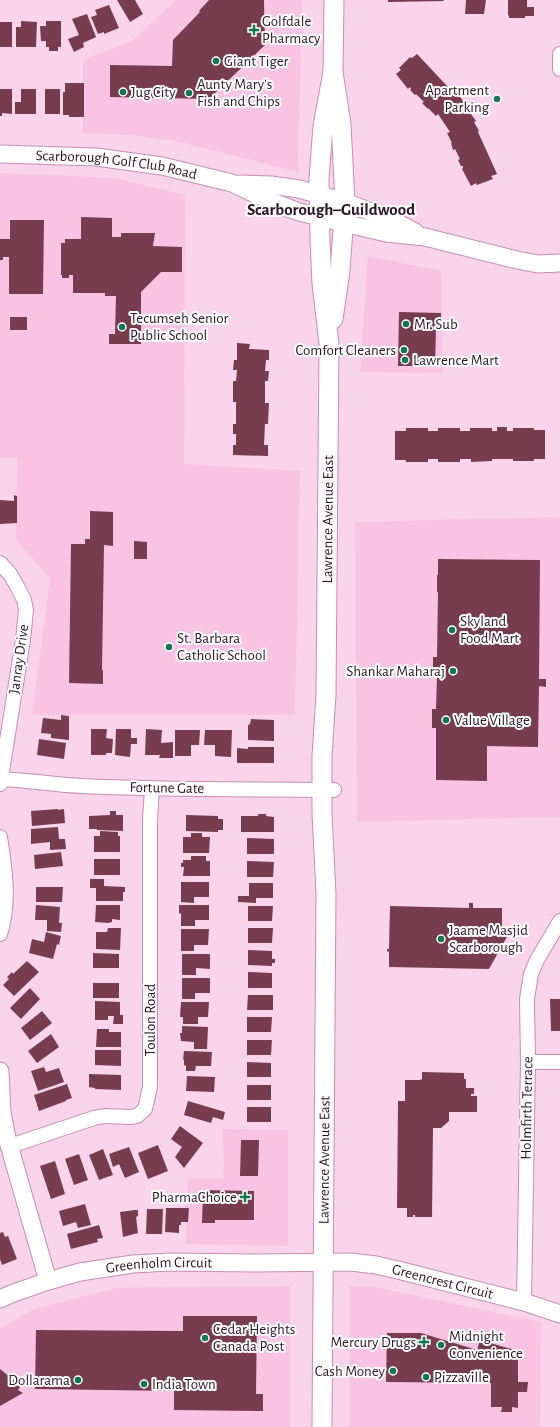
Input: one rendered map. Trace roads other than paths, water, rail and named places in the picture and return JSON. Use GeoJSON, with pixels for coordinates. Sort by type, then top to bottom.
{"type":"FeatureCollection","features":[{"type":"Feature","properties":{"kind":"main road","name":"Lawrence Avenue East"},"geometry":{"type":"LineString","coordinates":[[329,344],[340,271],[345,202],[341,124],[333,72],[334,0]]}},
{"type":"Feature","properties":{"kind":"main road","name":"Lawrence Avenue East"},"geometry":{"type":"LineString","coordinates":[[322,1427],[328,790],[322,756],[326,695],[329,344],[322,283],[319,195],[323,126],[333,72]]}},
{"type":"Feature","properties":{"kind":"street"},"geometry":{"type":"LineString","coordinates":[[560,54],[560,69]]}},
{"type":"Feature","properties":{"kind":"street","name":"Scarborough Golf Club Road"},"geometry":{"type":"LineString","coordinates":[[0,154],[96,157],[162,166],[232,183],[271,185],[299,189],[345,202],[392,220],[425,236]]}},
{"type":"Feature","properties":{"kind":"street","name":"Scarborough Golf Club Road"},"geometry":{"type":"LineString","coordinates":[[232,183],[270,201],[319,217],[386,232],[425,236],[517,260],[538,264],[560,263]]}},
{"type":"Feature","properties":{"kind":"street","name":"Janray Drive"},"geometry":{"type":"LineString","coordinates":[[0,563],[10,574],[17,586],[24,600],[26,610],[23,640],[0,782]]}},
{"type":"Feature","properties":{"kind":"street","name":"Fortune Gate"},"geometry":{"type":"LineString","coordinates":[[0,782],[38,781],[80,786],[152,788],[328,790]]}},
{"type":"Feature","properties":{"kind":"street","name":"Toulon Road"},"geometry":{"type":"LineString","coordinates":[[10,1146],[94,1118],[104,1116],[137,1116],[145,1109],[150,1087],[150,820],[152,788]]}},
{"type":"Feature","properties":{"kind":"street"},"geometry":{"type":"LineString","coordinates":[[0,837],[5,881],[5,897],[3,924],[0,934]]}},
{"type":"Feature","properties":{"kind":"street","name":"Holmfirth Terrace"},"geometry":{"type":"LineString","coordinates":[[524,1302],[528,1062],[527,999],[531,974],[537,960],[560,921]]}},
{"type":"Feature","properties":{"kind":"street"},"geometry":{"type":"LineString","coordinates":[[528,1062],[560,1062]]}},
{"type":"Feature","properties":{"kind":"street"},"geometry":{"type":"LineString","coordinates":[[0,1071],[2,1112],[10,1146],[48,1281]]}},
{"type":"Feature","properties":{"kind":"street","name":"Greenholm Circuit"},"geometry":{"type":"LineString","coordinates":[[0,1299],[48,1281],[80,1272],[133,1264],[182,1262],[323,1262]]}},
{"type":"Feature","properties":{"kind":"street","name":"Greencrest Circuit"},"geometry":{"type":"LineString","coordinates":[[323,1262],[351,1262],[376,1265],[524,1302],[560,1314]]}},
{"type":"Feature","properties":{"kind":"place","name":"Golfdale Pharmacy"},"geometry":{"type":"Point","coordinates":[254,30]}},
{"type":"Feature","properties":{"kind":"place","name":"Giant Tiger"},"geometry":{"type":"Point","coordinates":[216,61]}},
{"type":"Feature","properties":{"kind":"place","name":"Jug City"},"geometry":{"type":"Point","coordinates":[123,92]}},
{"type":"Feature","properties":{"kind":"place","name":"Aunty Mary's Fish and Chips"},"geometry":{"type":"Point","coordinates":[189,93]}},
{"type":"Feature","properties":{"kind":"place","name":"Apartment Parking"},"geometry":{"type":"Point","coordinates":[497,99]}},
{"type":"Feature","properties":{"kind":"place","name":"Mr. Sub"},"geometry":{"type":"Point","coordinates":[406,324]}},
{"type":"Feature","properties":{"kind":"place","name":"Tecumseh Senior Public School"},"geometry":{"type":"Point","coordinates":[122,327]}},
{"type":"Feature","properties":{"kind":"place","name":"Comfort Cleaners"},"geometry":{"type":"Point","coordinates":[404,350]}},
{"type":"Feature","properties":{"kind":"place","name":"Lawrence Mart"},"geometry":{"type":"Point","coordinates":[405,360]}},
{"type":"Feature","properties":{"kind":"place","name":"Skyland Food Mart"},"geometry":{"type":"Point","coordinates":[452,630]}},
{"type":"Feature","properties":{"kind":"place","name":"St. Barbara Catholic School"},"geometry":{"type":"Point","coordinates":[169,647]}},
{"type":"Feature","properties":{"kind":"place","name":"Shankar Maharaj"},"geometry":{"type":"Point","coordinates":[453,671]}},
{"type":"Feature","properties":{"kind":"place","name":"Value Village"},"geometry":{"type":"Point","coordinates":[446,720]}},
{"type":"Feature","properties":{"kind":"place","name":"Jaame Masjid Scarborough"},"geometry":{"type":"Point","coordinates":[441,939]}},
{"type":"Feature","properties":{"kind":"place","name":"PharmaChoice"},"geometry":{"type":"Point","coordinates":[245,1197]}},
{"type":"Feature","properties":{"kind":"place","name":"Cedar Heights Canada Post"},"geometry":{"type":"Point","coordinates":[205,1338]}},
{"type":"Feature","properties":{"kind":"place","name":"Mercury Drugs"},"geometry":{"type":"Point","coordinates":[424,1342]}},
{"type":"Feature","properties":{"kind":"place","name":"Midnight Convenience"},"geometry":{"type":"Point","coordinates":[441,1345]}},
{"type":"Feature","properties":{"kind":"place","name":"Cash Money"},"geometry":{"type":"Point","coordinates":[393,1371]}},
{"type":"Feature","properties":{"kind":"place","name":"Pizzaville"},"geometry":{"type":"Point","coordinates":[426,1377]}},
{"type":"Feature","properties":{"kind":"place","name":"Dollarama"},"geometry":{"type":"Point","coordinates":[78,1380]}},
{"type":"Feature","properties":{"kind":"place","name":"India Town"},"geometry":{"type":"Point","coordinates":[144,1384]}},
{"type":"Feature","properties":{"kind":"district","name":"Scarborough–Guildwood"},"geometry":{"type":"Point","coordinates":[331,209]}}]}
